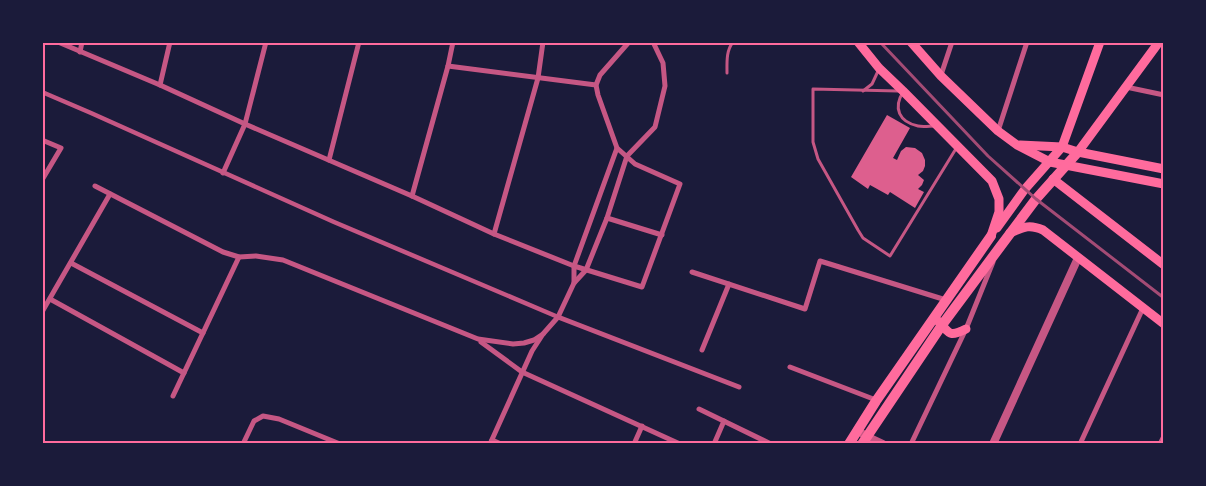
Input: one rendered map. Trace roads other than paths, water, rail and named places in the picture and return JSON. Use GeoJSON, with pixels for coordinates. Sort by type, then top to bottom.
{"type":"FeatureCollection","features":[{"type":"Feature","properties":{"kind":"main road"},"geometry":{"type":"LineString","coordinates":[[858,42],[880,68],[992,180],[1000,212],[991,236]]}},
{"type":"Feature","properties":{"kind":"main road"},"geometry":{"type":"LineString","coordinates":[[911,42],[941,76],[998,131],[1017,145],[1050,162],[1164,184]]}},
{"type":"Feature","properties":{"kind":"main road"},"geometry":{"type":"LineString","coordinates":[[862,436],[876,401],[1025,189],[1062,147],[1100,42]]}},
{"type":"Feature","properties":{"kind":"main road"},"geometry":{"type":"LineString","coordinates":[[849,444],[862,436],[1010,233],[1036,199],[1078,152],[1159,42]]}},
{"type":"Feature","properties":{"kind":"main road"},"geometry":{"type":"LineString","coordinates":[[1017,145],[1062,147],[1078,152],[1164,169]]}},
{"type":"Feature","properties":{"kind":"main road"},"geometry":{"type":"LineString","coordinates":[[1053,179],[1164,265]]}},
{"type":"Feature","properties":{"kind":"main road"},"geometry":{"type":"LineString","coordinates":[[1010,233],[1033,226],[1043,230],[1164,324]]}},
{"type":"Feature","properties":{"kind":"main road"},"geometry":{"type":"LineString","coordinates":[[934,318],[951,334],[966,329]]}},
{"type":"Feature","properties":{"kind":"street"},"geometry":{"type":"LineString","coordinates":[[58,42],[160,85],[494,234],[574,266],[642,287],[680,184],[635,164],[617,148],[598,96],[596,85],[600,75],[629,42]]}},
{"type":"Feature","properties":{"kind":"street"},"geometry":{"type":"LineString","coordinates":[[80,52],[82,42]]}},
{"type":"Feature","properties":{"kind":"street"},"geometry":{"type":"LineString","coordinates":[[160,85],[170,42]]}},
{"type":"Feature","properties":{"kind":"street"},"geometry":{"type":"LineString","coordinates":[[224,173],[245,124],[266,42]]}},
{"type":"Feature","properties":{"kind":"street"},"geometry":{"type":"LineString","coordinates":[[328,160],[359,42]]}},
{"type":"Feature","properties":{"kind":"street"},"geometry":{"type":"LineString","coordinates":[[412,196],[453,42]]}},
{"type":"Feature","properties":{"kind":"street"},"geometry":{"type":"LineString","coordinates":[[494,234],[538,78],[543,42]]}},
{"type":"Feature","properties":{"kind":"street"},"geometry":{"type":"LineString","coordinates":[[500,444],[491,442],[532,351],[543,334],[558,317],[574,284],[586,270],[608,218],[627,156],[655,127],[665,86],[663,63],[653,42]]}},
{"type":"Feature","properties":{"kind":"street"},"geometry":{"type":"LineString","coordinates":[[941,76],[952,42]]}},
{"type":"Feature","properties":{"kind":"street"},"geometry":{"type":"LineString","coordinates":[[998,131],[1027,42]]}},
{"type":"Feature","properties":{"kind":"street"},"geometry":{"type":"LineString","coordinates":[[448,66],[596,85]]}},
{"type":"Feature","properties":{"kind":"street"},"geometry":{"type":"LineString","coordinates":[[1126,87],[1164,95]]}},
{"type":"Feature","properties":{"kind":"street"},"geometry":{"type":"LineString","coordinates":[[42,92],[334,222],[558,317],[739,387]]}},
{"type":"Feature","properties":{"kind":"street"},"geometry":{"type":"LineString","coordinates":[[42,140],[61,148],[42,180]]}},
{"type":"Feature","properties":{"kind":"street"},"geometry":{"type":"LineString","coordinates":[[574,284],[574,266],[617,148]]}},
{"type":"Feature","properties":{"kind":"street"},"geometry":{"type":"LineString","coordinates":[[95,186],[223,252],[239,257],[256,256],[283,260],[478,339],[519,344],[534,340],[543,334]]}},
{"type":"Feature","properties":{"kind":"street"},"geometry":{"type":"LineString","coordinates":[[42,312],[110,194]]}},
{"type":"Feature","properties":{"kind":"street"},"geometry":{"type":"LineString","coordinates":[[608,218],[662,234]]}},
{"type":"Feature","properties":{"kind":"street"},"geometry":{"type":"LineString","coordinates":[[911,444],[966,329],[1000,247]]}},
{"type":"Feature","properties":{"kind":"street"},"geometry":{"type":"LineString","coordinates":[[173,396],[239,257]]}},
{"type":"Feature","properties":{"kind":"street"},"geometry":{"type":"LineString","coordinates":[[993,444],[1078,258]]}},
{"type":"Feature","properties":{"kind":"street"},"geometry":{"type":"LineString","coordinates":[[692,272],[805,309],[820,261],[946,300]]}},
{"type":"Feature","properties":{"kind":"street"},"geometry":{"type":"LineString","coordinates":[[71,263],[203,333]]}},
{"type":"Feature","properties":{"kind":"street"},"geometry":{"type":"LineString","coordinates":[[702,350],[729,284]]}},
{"type":"Feature","properties":{"kind":"street"},"geometry":{"type":"LineString","coordinates":[[50,299],[184,372]]}},
{"type":"Feature","properties":{"kind":"street"},"geometry":{"type":"LineString","coordinates":[[1080,444],[1143,308]]}},
{"type":"Feature","properties":{"kind":"street"},"geometry":{"type":"LineString","coordinates":[[478,339],[522,372],[680,444]]}},
{"type":"Feature","properties":{"kind":"street"},"geometry":{"type":"LineString","coordinates":[[790,367],[876,401]]}},
{"type":"Feature","properties":{"kind":"street"},"geometry":{"type":"LineString","coordinates":[[699,409],[771,444]]}},
{"type":"Feature","properties":{"kind":"street"},"geometry":{"type":"LineString","coordinates":[[244,444],[254,422],[263,416],[279,419],[338,443]]}},
{"type":"Feature","properties":{"kind":"street"},"geometry":{"type":"LineString","coordinates":[[714,444],[724,421]]}},
{"type":"Feature","properties":{"kind":"street"},"geometry":{"type":"LineString","coordinates":[[634,444],[642,426]]}},
{"type":"Feature","properties":{"kind":"street"},"geometry":{"type":"LineString","coordinates":[[862,436],[883,444]]}},
{"type":"Feature","properties":{"kind":"street"},"geometry":{"type":"LineString","coordinates":[[1160,444],[1164,436]]}},
{"type":"Feature","properties":{"kind":"lane"},"geometry":{"type":"LineString","coordinates":[[727,73],[727,55],[733,42]]}},
{"type":"Feature","properties":{"kind":"lane"},"geometry":{"type":"LineString","coordinates":[[862,91],[872,84],[880,68]]}},
{"type":"Feature","properties":{"kind":"lane"},"geometry":{"type":"LineString","coordinates":[[938,126],[919,126],[906,121],[898,111],[898,101],[903,90],[813,89],[813,142],[818,158],[863,238],[890,256],[957,146]]}},
{"type":"Feature","properties":{"kind":"railway"},"geometry":{"type":"LineString","coordinates":[[880,42],[988,156],[1036,199],[1164,298]]}}]}
